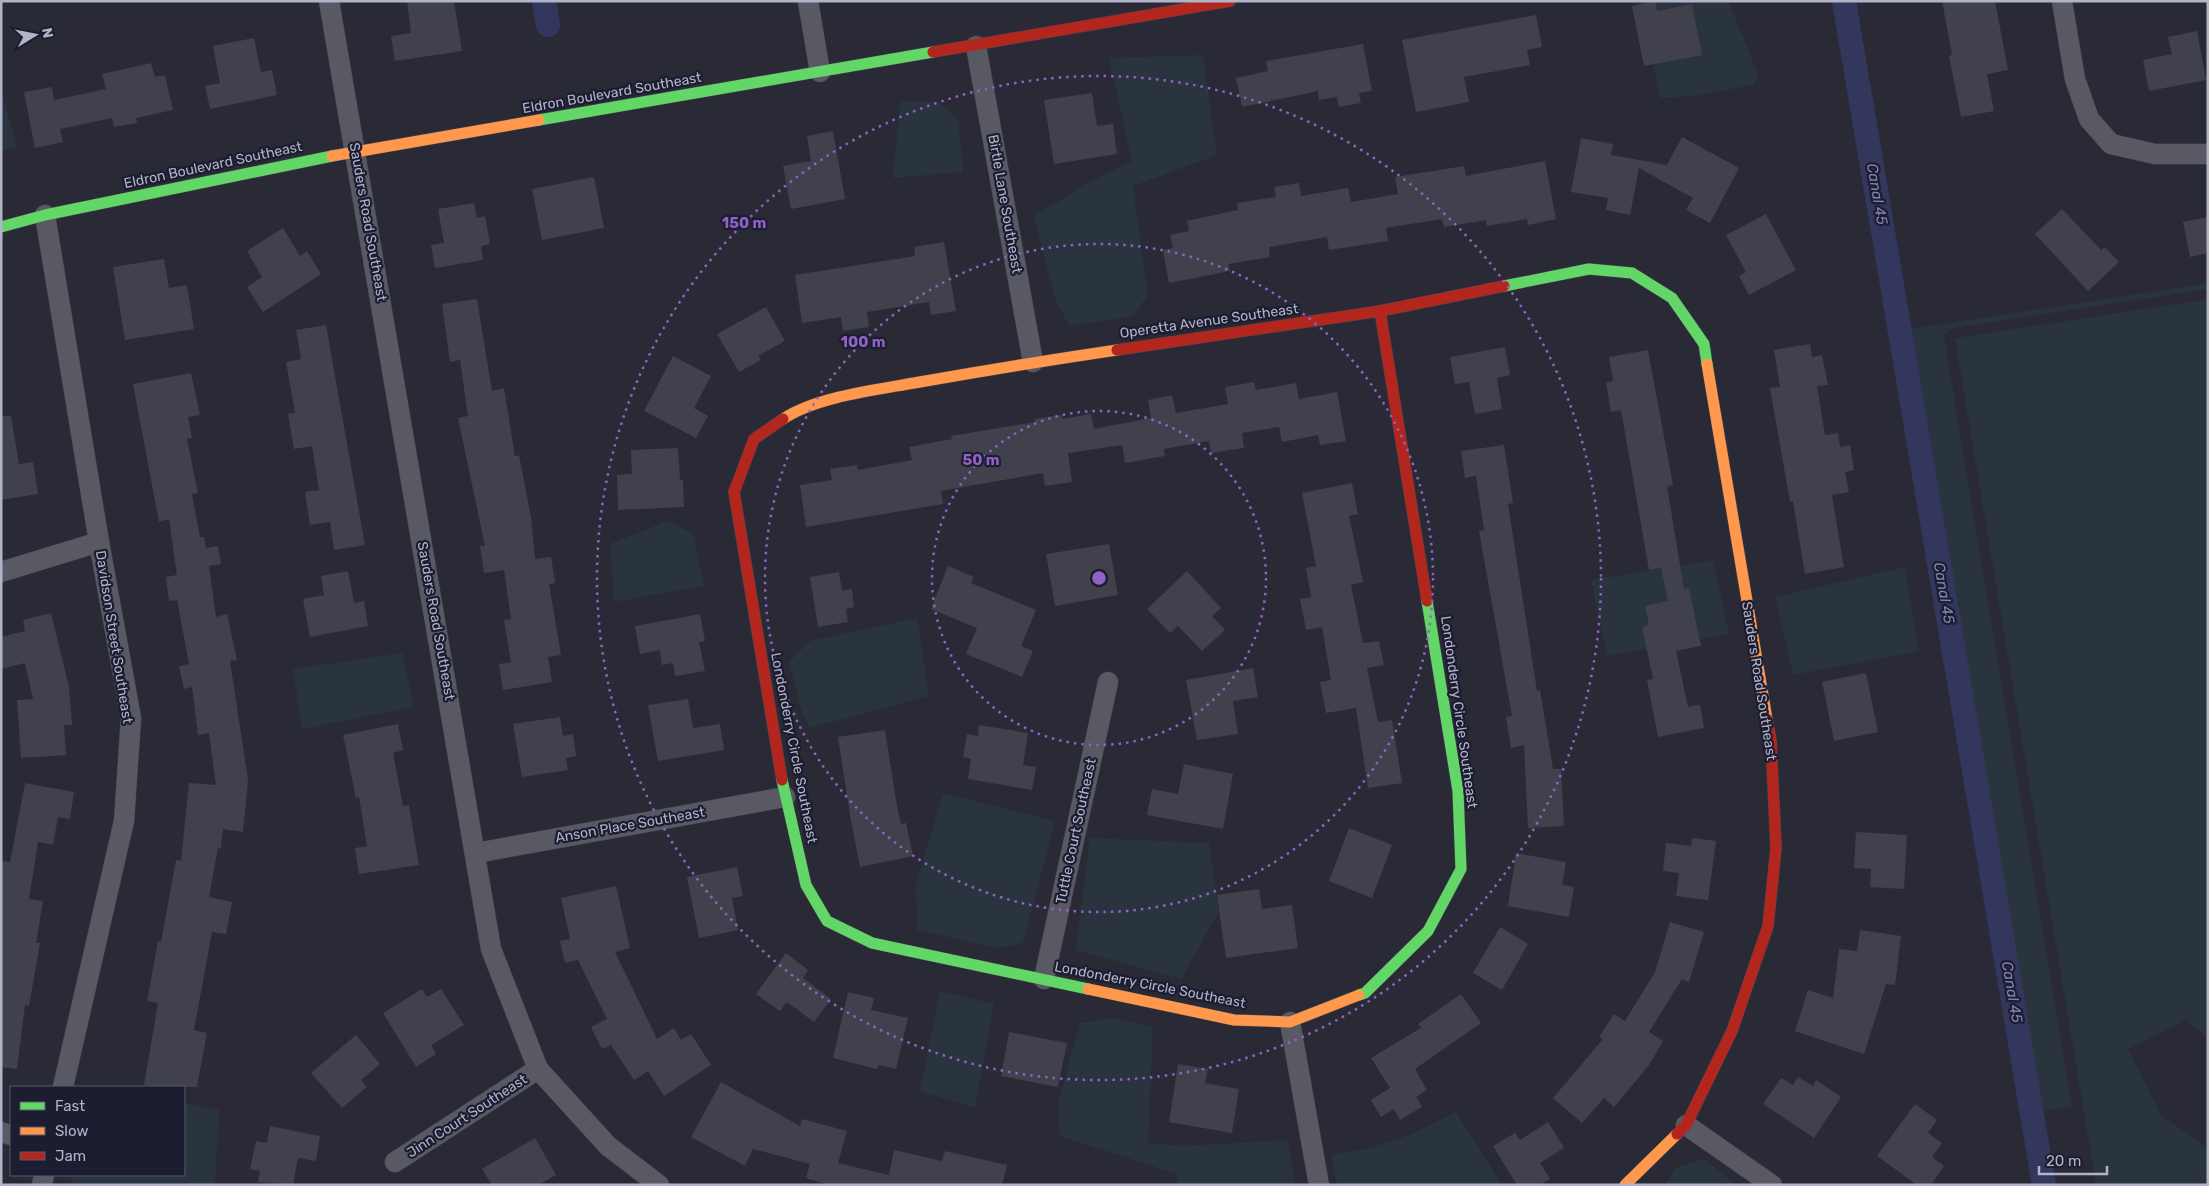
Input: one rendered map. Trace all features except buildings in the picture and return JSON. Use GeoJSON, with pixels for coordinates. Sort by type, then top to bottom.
{"type":"FeatureCollection","features":[{"type":"Feature","properties":{"kind":"street","name":"Sauders Road Southeast"},"geometry":{"type":"LineString","coordinates":[[329,1],[491,949],[538,1069],[608,1146],[659,1185]]}},
{"type":"Feature","properties":{"kind":"street"},"geometry":{"type":"LineString","coordinates":[[808,1],[820,72]]}},
{"type":"Feature","properties":{"kind":"street","name":"Eldron Boulevard Southeast"},"geometry":{"type":"LineString","coordinates":[[1,227],[45,215],[356,151],[976,46],[1134,10],[1230,1]]}},
{"type":"Feature","properties":{"kind":"street"},"geometry":{"type":"LineString","coordinates":[[2062,1],[2075,79],[2089,119],[2111,144],[2155,154],[2208,154]]}},
{"type":"Feature","properties":{"kind":"street","name":"Birtle Lane Southeast"},"geometry":{"type":"LineString","coordinates":[[976,46],[1033,362]]}},
{"type":"Feature","properties":{"kind":"street","name":"Davidson Street Southeast"},"geometry":{"type":"LineString","coordinates":[[45,215],[99,542],[131,718],[125,812],[63,1086]]}},
{"type":"Feature","properties":{"kind":"street","name":"Operetta Avenue Southeast"},"geometry":{"type":"LineString","coordinates":[[754,439],[795,411],[854,394],[1033,362],[1380,311],[1589,269],[1632,273],[1672,298]]}},
{"type":"Feature","properties":{"kind":"street","name":"Sauders Road Southeast"},"geometry":{"type":"LineString","coordinates":[[1624,1185],[1686,1125],[1732,1031],[1768,926],[1776,848],[1771,740],[1704,344],[1672,298]]}},
{"type":"Feature","properties":{"kind":"street","name":"Londonderry Circle Southeast"},"geometry":{"type":"LineString","coordinates":[[754,439],[734,492],[785,797],[806,885],[827,921],[872,943],[1234,1020],[1290,1022],[1365,993],[1428,932],[1461,869],[1458,791],[1380,311]]}},
{"type":"Feature","properties":{"kind":"street"},"geometry":{"type":"LineString","coordinates":[[1,572],[99,542]]}},
{"type":"Feature","properties":{"kind":"street","name":"Tuttle Court Southeast"},"geometry":{"type":"LineString","coordinates":[[1044,979],[1108,682]]}},
{"type":"Feature","properties":{"kind":"street","name":"Anson Place Southeast"},"geometry":{"type":"LineString","coordinates":[[476,853],[785,797]]}},
{"type":"Feature","properties":{"kind":"street"},"geometry":{"type":"LineString","coordinates":[[1290,1022],[1319,1185]]}},
{"type":"Feature","properties":{"kind":"street","name":"Jinn Court Southeast"},"geometry":{"type":"LineString","coordinates":[[396,1162],[538,1069]]}},
{"type":"Feature","properties":{"kind":"street"},"geometry":{"type":"LineString","coordinates":[[1686,1125],[1772,1185]]}},
{"type":"Feature","properties":{"kind":"shaded area"},"geometry":{"type":"Polygon","coordinates":[[[1641,1],[1728,1],[1759,76],[1753,85],[1693,96],[1660,98],[1641,1]]]}},
{"type":"Feature","properties":{"kind":"shaded area"},"geometry":{"type":"Polygon","coordinates":[[[1203,55],[1217,155],[1133,186],[1148,295],[1133,316],[1069,326],[1055,298],[1034,216],[1088,183],[1132,161],[1109,58],[1203,55]]]}},
{"type":"Feature","properties":{"kind":"shaded area"},"geometry":{"type":"Polygon","coordinates":[[[1,88],[17,147],[1,151],[1,88]]]}},
{"type":"Feature","properties":{"kind":"shaded area"},"geometry":{"type":"Polygon","coordinates":[[[900,102],[937,102],[958,118],[963,172],[893,178],[900,102]]]}},
{"type":"Feature","properties":{"kind":"shaded area"},"geometry":{"type":"Polygon","coordinates":[[[2208,283],[2208,289],[1953,328],[1944,336],[2072,1107],[2021,1114],[1904,330],[2208,283]]]}},
{"type":"Feature","properties":{"kind":"shaded area"},"geometry":{"type":"Polygon","coordinates":[[[2208,299],[2208,1038],[2186,1020],[2128,1049],[2161,1115],[2208,1148],[2208,1185],[2096,1185],[1955,338],[2208,299]]]}},
{"type":"Feature","properties":{"kind":"shaded area"},"geometry":{"type":"Polygon","coordinates":[[[668,521],[693,534],[704,586],[614,602],[610,544],[668,521]]]}},
{"type":"Feature","properties":{"kind":"shaded area"},"geometry":{"type":"Polygon","coordinates":[[[1713,560],[1729,634],[1607,656],[1591,580],[1713,560]]]}},
{"type":"Feature","properties":{"kind":"shaded area"},"geometry":{"type":"Polygon","coordinates":[[[1905,567],[1919,651],[1793,675],[1775,597],[1905,567]]]}},
{"type":"Feature","properties":{"kind":"shaded area"},"geometry":{"type":"Polygon","coordinates":[[[917,618],[929,696],[809,728],[800,706],[789,662],[810,641],[917,618]]]}},
{"type":"Feature","properties":{"kind":"shaded area"},"geometry":{"type":"Polygon","coordinates":[[[402,653],[414,707],[302,729],[293,669],[402,653]]]}},
{"type":"Feature","properties":{"kind":"shaded area"},"geometry":{"type":"Polygon","coordinates":[[[943,793],[1055,821],[1023,943],[997,948],[917,930],[916,884],[943,793]]]}},
{"type":"Feature","properties":{"kind":"shaded area"},"geometry":{"type":"Polygon","coordinates":[[[1090,838],[1209,843],[1219,911],[1181,979],[1076,950],[1090,838]]]}},
{"type":"Feature","properties":{"kind":"shaded area"},"geometry":{"type":"Polygon","coordinates":[[[940,991],[994,1004],[975,1108],[920,1091],[940,991]]]}},
{"type":"Feature","properties":{"kind":"shaded area"},"geometry":{"type":"Polygon","coordinates":[[[1113,1018],[1153,1027],[1148,1143],[1182,1146],[1288,1140],[1295,1185],[1177,1185],[1177,1174],[1060,1136],[1058,1103],[1080,1023],[1113,1018]]]}},
{"type":"Feature","properties":{"kind":"shaded area"},"geometry":{"type":"Polygon","coordinates":[[[185,1103],[219,1110],[215,1185],[71,1185],[72,1176],[185,1176],[185,1103]]]}},
{"type":"Feature","properties":{"kind":"shaded area"},"geometry":{"type":"Polygon","coordinates":[[[1456,1112],[1502,1185],[1337,1185],[1331,1155],[1366,1149],[1412,1134],[1456,1112]]]}},
{"type":"Feature","properties":{"kind":"shaded area"},"geometry":{"type":"Polygon","coordinates":[[[1704,1159],[1737,1185],[1665,1185],[1677,1167],[1704,1159]]]}},
{"type":"Feature","properties":{"kind":"waterway"},"geometry":{"type":"LineString","coordinates":[[544,1],[548,25]]}},
{"type":"Feature","properties":{"kind":"waterway","name":"Canal 45"},"geometry":{"type":"LineString","coordinates":[[1844,1],[2044,1185]]}},
{"type":"Feature","properties":{"kind":"traffic: fast"},"geometry":{"type":"LineString","coordinates":[[539,120],[933,52]]}},
{"type":"Feature","properties":{"kind":"traffic: fast"},"geometry":{"type":"LineString","coordinates":[[1,227],[45,215],[332,156]]}},
{"type":"Feature","properties":{"kind":"traffic: fast"},"geometry":{"type":"LineString","coordinates":[[1504,286],[1589,269],[1632,273],[1672,298],[1704,344],[1707,364]]}},
{"type":"Feature","properties":{"kind":"traffic: fast"},"geometry":{"type":"LineString","coordinates":[[1359,995],[1365,993],[1428,931],[1461,869],[1458,791],[1427,601]]}},
{"type":"Feature","properties":{"kind":"traffic: fast"},"geometry":{"type":"LineString","coordinates":[[782,780],[806,885],[827,921],[872,943],[1088,989]]}},
{"type":"Feature","properties":{"kind":"traffic: slow"},"geometry":{"type":"LineString","coordinates":[[332,156],[539,120]]}},
{"type":"Feature","properties":{"kind":"traffic: slow"},"geometry":{"type":"LineString","coordinates":[[783,419],[812,405],[864,392],[1117,350]]}},
{"type":"Feature","properties":{"kind":"traffic: slow"},"geometry":{"type":"LineString","coordinates":[[1707,364],[1767,719]]}},
{"type":"Feature","properties":{"kind":"traffic: slow"},"geometry":{"type":"LineString","coordinates":[[1088,989],[1234,1020],[1290,1022],[1359,995]]}},
{"type":"Feature","properties":{"kind":"traffic: slow"},"geometry":{"type":"LineString","coordinates":[[1625,1185],[1677,1134]]}},
{"type":"Feature","properties":{"kind":"traffic: jam"},"geometry":{"type":"LineString","coordinates":[[933,52],[1230,1]]}},
{"type":"Feature","properties":{"kind":"traffic: jam"},"geometry":{"type":"LineString","coordinates":[[1117,350],[1380,311],[1504,286]]}},
{"type":"Feature","properties":{"kind":"traffic: jam"},"geometry":{"type":"LineString","coordinates":[[1380,311],[1427,601]]}},
{"type":"Feature","properties":{"kind":"traffic: jam"},"geometry":{"type":"LineString","coordinates":[[782,780],[734,492],[754,439],[783,419]]}},
{"type":"Feature","properties":{"kind":"traffic: jam"},"geometry":{"type":"LineString","coordinates":[[1677,1134],[1686,1125],[1732,1031],[1768,926],[1776,848],[1771,741],[1767,719]]}}]}
